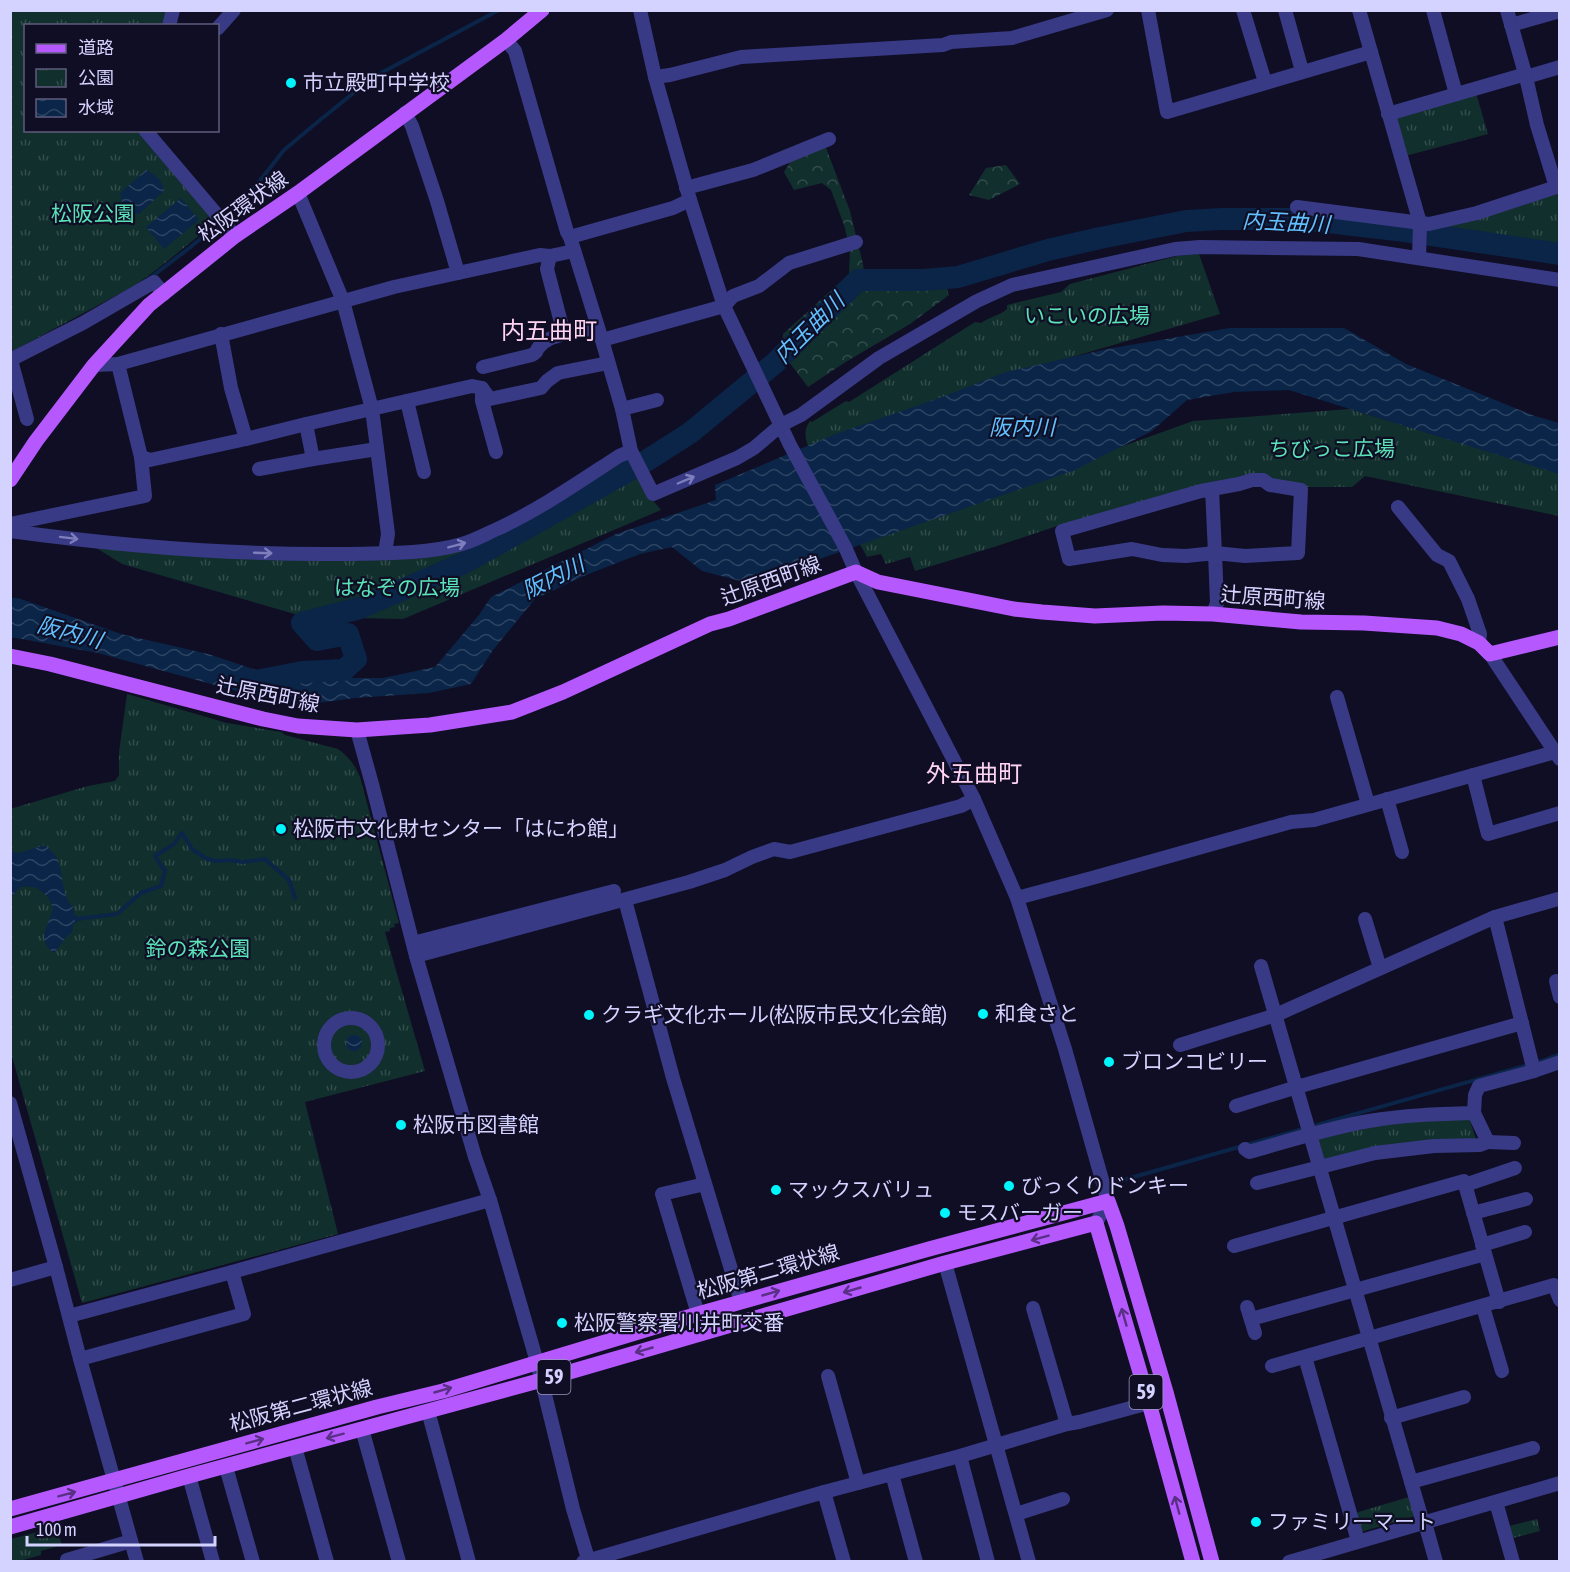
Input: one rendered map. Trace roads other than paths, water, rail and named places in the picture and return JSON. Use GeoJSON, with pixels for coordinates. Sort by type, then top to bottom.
{"type":"FeatureCollection","features":[{"type":"Feature","properties":{"kind":"main road","name":"松阪環状線"},"geometry":{"type":"LineString","coordinates":[[10,480],[36,441],[94,365],[149,305],[235,236],[298,193],[506,40],[542,10]]}},
{"type":"Feature","properties":{"kind":"main road","name":"辻原西町線"},"geometry":{"type":"LineString","coordinates":[[10,656],[50,664],[263,720],[298,726],[357,730],[430,725],[525,708],[710,624],[729,620],[856,572],[878,582],[1014,609],[1095,616],[1163,613],[1213,614],[1301,622],[1437,628],[1461,634],[1479,643],[1490,654]]}},
{"type":"Feature","properties":{"kind":"main road"},"geometry":{"type":"LineString","coordinates":[[1490,654],[1560,637]]}},
{"type":"Feature","properties":{"kind":"main road","name":"松阪第二環状線"},"geometry":{"type":"LineString","coordinates":[[10,1509],[443,1390],[698,1314],[1108,1201]]}},
{"type":"Feature","properties":{"kind":"main road","name":"59"},"geometry":{"type":"LineString","coordinates":[[1108,1201],[1166,1392],[1212,1562]]}},
{"type":"Feature","properties":{"kind":"main road","name":"松阪第二環状線"},"geometry":{"type":"LineString","coordinates":[[10,1527],[542,1380],[945,1263],[1096,1223]]}},
{"type":"Feature","properties":{"kind":"main road","name":"59"},"geometry":{"type":"LineString","coordinates":[[1096,1223],[1193,1562]]}},
{"type":"Feature","properties":{"kind":"street"},"geometry":{"type":"LineString","coordinates":[[219,27],[234,10]]}},
{"type":"Feature","properties":{"kind":"street"},"geometry":{"type":"LineString","coordinates":[[640,10],[655,77],[688,194],[724,306],[790,445],[974,799],[1017,898],[1065,1049],[1108,1201],[1096,1223]]}},
{"type":"Feature","properties":{"kind":"street"},"geometry":{"type":"LineString","coordinates":[[655,77],[741,57],[943,45],[951,42],[1012,38],[1107,10]]}},
{"type":"Feature","properties":{"kind":"street"},"geometry":{"type":"LineString","coordinates":[[1148,10],[1167,112],[1371,52]]}},
{"type":"Feature","properties":{"kind":"street"},"geometry":{"type":"LineString","coordinates":[[1244,10],[1265,82]]}},
{"type":"Feature","properties":{"kind":"street"},"geometry":{"type":"LineString","coordinates":[[1285,10],[1302,71]]}},
{"type":"Feature","properties":{"kind":"street"},"geometry":{"type":"LineString","coordinates":[[1359,10],[1420,223],[1419,258]]}},
{"type":"Feature","properties":{"kind":"street"},"geometry":{"type":"LineString","coordinates":[[1433,10],[1456,94]]}},
{"type":"Feature","properties":{"kind":"street"},"geometry":{"type":"LineString","coordinates":[[1297,207],[1429,225],[1476,213],[1556,187],[1553,151],[1537,125],[1526,75],[1507,10]]}},
{"type":"Feature","properties":{"kind":"street"},"geometry":{"type":"LineString","coordinates":[[1511,25],[1560,11]]}},
{"type":"Feature","properties":{"kind":"street"},"geometry":{"type":"LineString","coordinates":[[506,40],[515,51],[567,232],[622,409],[632,455],[654,494],[737,458],[879,358],[977,301],[1012,285],[1175,249],[1200,247],[1358,249],[1560,279]]}},
{"type":"Feature","properties":{"kind":"street"},"geometry":{"type":"LineString","coordinates":[[1388,114],[1560,67]]}},
{"type":"Feature","properties":{"kind":"street"},"geometry":{"type":"LineString","coordinates":[[405,113],[412,126],[437,201],[458,273]]}},
{"type":"Feature","properties":{"kind":"street"},"geometry":{"type":"LineString","coordinates":[[147,132],[235,236]]}},
{"type":"Feature","properties":{"kind":"street"},"geometry":{"type":"LineString","coordinates":[[94,365],[118,364],[394,287],[540,255],[550,256],[572,244],[673,208],[688,194],[828,139]]}},
{"type":"Feature","properties":{"kind":"street"},"geometry":{"type":"LineString","coordinates":[[298,193],[343,302],[372,409],[388,534],[385,553]]}},
{"type":"Feature","properties":{"kind":"street"},"geometry":{"type":"LineString","coordinates":[[602,340],[724,306],[733,296],[759,286],[789,263],[856,242]]}},
{"type":"Feature","properties":{"kind":"street"},"geometry":{"type":"LineString","coordinates":[[550,256],[547,269],[564,334]]}},
{"type":"Feature","properties":{"kind":"street"},"geometry":{"type":"LineString","coordinates":[[27,419],[11,360],[83,323],[154,282],[164,294]]}},
{"type":"Feature","properties":{"kind":"street"},"geometry":{"type":"LineString","coordinates":[[483,367],[532,355],[549,338],[590,329]]}},
{"type":"Feature","properties":{"kind":"street"},"geometry":{"type":"LineString","coordinates":[[222,334],[231,388],[246,439]]}},
{"type":"Feature","properties":{"kind":"street"},"geometry":{"type":"LineString","coordinates":[[141,457],[150,460],[472,386],[482,388],[490,399],[541,388],[558,373],[608,363]]}},
{"type":"Feature","properties":{"kind":"street"},"geometry":{"type":"LineString","coordinates":[[10,524],[145,496],[141,457],[118,364]]}},
{"type":"Feature","properties":{"kind":"street"},"geometry":{"type":"LineString","coordinates":[[482,388],[483,410],[496,452]]}},
{"type":"Feature","properties":{"kind":"street"},"geometry":{"type":"LineString","coordinates":[[407,400],[424,472]]}},
{"type":"Feature","properties":{"kind":"street"},"geometry":{"type":"LineString","coordinates":[[622,409],[657,400]]}},
{"type":"Feature","properties":{"kind":"street"},"geometry":{"type":"LineString","coordinates":[[306,424],[313,459]]}},
{"type":"Feature","properties":{"kind":"street"},"geometry":{"type":"LineString","coordinates":[[259,469],[377,449]]}},
{"type":"Feature","properties":{"kind":"street"},"geometry":{"type":"LineString","coordinates":[[10,531],[203,551],[326,554],[440,550],[470,542],[515,521],[620,456],[632,455]]}},
{"type":"Feature","properties":{"kind":"street"},"geometry":{"type":"LineString","coordinates":[[1252,480],[1263,480],[1270,485],[1301,490],[1298,553],[1245,556],[1215,553],[1186,556],[1162,555],[1132,549],[1069,559],[1062,531],[1252,480]]}},
{"type":"Feature","properties":{"kind":"street"},"geometry":{"type":"LineString","coordinates":[[1212,489],[1217,603],[1213,614]]}},
{"type":"Feature","properties":{"kind":"street"},"geometry":{"type":"LineString","coordinates":[[1398,507],[1437,555],[1449,561],[1468,599],[1480,634],[1479,643]]}},
{"type":"Feature","properties":{"kind":"street"},"geometry":{"type":"LineString","coordinates":[[1017,898],[1291,822],[1314,820],[1473,775],[1557,756],[1490,654]]}},
{"type":"Feature","properties":{"kind":"street"},"geometry":{"type":"LineString","coordinates":[[1337,697],[1368,804]]}},
{"type":"Feature","properties":{"kind":"street"},"geometry":{"type":"LineString","coordinates":[[357,730],[415,949],[542,1380],[587,1561],[824,1492],[1149,1402]]}},
{"type":"Feature","properties":{"kind":"street"},"geometry":{"type":"LineString","coordinates":[[1473,775],[1488,834],[1560,813]]}},
{"type":"Feature","properties":{"kind":"street"},"geometry":{"type":"LineString","coordinates":[[415,949],[620,895],[690,882],[774,849],[790,852],[961,806],[974,799]]}},
{"type":"Feature","properties":{"kind":"street"},"geometry":{"type":"LineString","coordinates":[[1388,799],[1402,852]]}},
{"type":"Feature","properties":{"kind":"street"},"geometry":{"type":"LineString","coordinates":[[620,895],[741,1302]]}},
{"type":"Feature","properties":{"kind":"street"},"geometry":{"type":"LineString","coordinates":[[1180,1045],[1276,1015],[1495,917],[1558,899]]}},
{"type":"Feature","properties":{"kind":"street"},"geometry":{"type":"LineString","coordinates":[[1495,917],[1532,1064]]}},
{"type":"Feature","properties":{"kind":"street"},"geometry":{"type":"LineString","coordinates":[[1365,919],[1380,968]]}},
{"type":"Feature","properties":{"kind":"street"},"geometry":{"type":"LineString","coordinates":[[1261,966],[1391,1418],[1436,1562]]}},
{"type":"Feature","properties":{"kind":"street"},"geometry":{"type":"LineString","coordinates":[[1556,981],[1560,997]]}},
{"type":"Feature","properties":{"kind":"street"},"geometry":{"type":"LineString","coordinates":[[357,1018],[366,1022],[373,1028],[377,1037],[379,1046],[377,1055],[365,1069],[348,1073],[339,1070],[327,1059],[324,1050],[326,1033],[339,1020],[357,1018]]}},
{"type":"Feature","properties":{"kind":"street"},"geometry":{"type":"LineString","coordinates":[[1236,1106],[1522,1023]]}},
{"type":"Feature","properties":{"kind":"street"},"geometry":{"type":"LineString","coordinates":[[1488,1142],[1474,1113],[1475,1095],[1479,1086],[1532,1064],[1560,1062]]}},
{"type":"Feature","properties":{"kind":"street"},"geometry":{"type":"LineString","coordinates":[[10,1103],[137,1562]]}},
{"type":"Feature","properties":{"kind":"street"},"geometry":{"type":"LineString","coordinates":[[1245,1149],[1249,1152],[1308,1129],[1368,1121],[1474,1113]]}},
{"type":"Feature","properties":{"kind":"street"},"geometry":{"type":"LineString","coordinates":[[1257,1183],[1357,1156],[1389,1151],[1488,1142],[1514,1143]]}},
{"type":"Feature","properties":{"kind":"street"},"geometry":{"type":"LineString","coordinates":[[1465,1185],[1515,1168]]}},
{"type":"Feature","properties":{"kind":"street"},"geometry":{"type":"LineString","coordinates":[[1234,1246],[1464,1181],[1499,1302]]}},
{"type":"Feature","properties":{"kind":"street"},"geometry":{"type":"LineString","coordinates":[[698,1314],[662,1194],[705,1184]]}},
{"type":"Feature","properties":{"kind":"street"},"geometry":{"type":"LineString","coordinates":[[1473,1213],[1526,1199]]}},
{"type":"Feature","properties":{"kind":"street"},"geometry":{"type":"LineString","coordinates":[[69,1316],[490,1200]]}},
{"type":"Feature","properties":{"kind":"street"},"geometry":{"type":"LineString","coordinates":[[1251,1320],[1484,1249],[1525,1232]]}},
{"type":"Feature","properties":{"kind":"street"},"geometry":{"type":"LineString","coordinates":[[945,1263],[1029,1562]]}},
{"type":"Feature","properties":{"kind":"street"},"geometry":{"type":"LineString","coordinates":[[10,1280],[56,1267]]}},
{"type":"Feature","properties":{"kind":"street"},"geometry":{"type":"LineString","coordinates":[[80,1359],[243,1314],[232,1272]]}},
{"type":"Feature","properties":{"kind":"street"},"geometry":{"type":"LineString","coordinates":[[1272,1366],[1554,1285],[1560,1300]]}},
{"type":"Feature","properties":{"kind":"street"},"geometry":{"type":"LineString","coordinates":[[1483,1307],[1502,1371]]}},
{"type":"Feature","properties":{"kind":"street"},"geometry":{"type":"LineString","coordinates":[[1033,1308],[1067,1424]]}},
{"type":"Feature","properties":{"kind":"street"},"geometry":{"type":"LineString","coordinates":[[1305,1356],[1358,1541]]}},
{"type":"Feature","properties":{"kind":"street"},"geometry":{"type":"LineString","coordinates":[[828,1376],[858,1483]]}},
{"type":"Feature","properties":{"kind":"street"},"geometry":{"type":"LineString","coordinates":[[1391,1418],[1464,1396]]}},
{"type":"Feature","properties":{"kind":"street"},"geometry":{"type":"LineString","coordinates":[[428,1411],[469,1562]]}},
{"type":"Feature","properties":{"kind":"street"},"geometry":{"type":"LineString","coordinates":[[362,1429],[399,1562]]}},
{"type":"Feature","properties":{"kind":"street"},"geometry":{"type":"LineString","coordinates":[[295,1447],[327,1562]]}},
{"type":"Feature","properties":{"kind":"street"},"geometry":{"type":"LineString","coordinates":[[1411,1482],[1533,1448]]}},
{"type":"Feature","properties":{"kind":"street"},"geometry":{"type":"LineString","coordinates":[[960,1456],[988,1562]]}},
{"type":"Feature","properties":{"kind":"street"},"geometry":{"type":"LineString","coordinates":[[226,1467],[253,1562]]}},
{"type":"Feature","properties":{"kind":"street"},"geometry":{"type":"LineString","coordinates":[[892,1474],[916,1562]]}},
{"type":"Feature","properties":{"kind":"street"},"geometry":{"type":"LineString","coordinates":[[189,1476],[213,1562]]}},
{"type":"Feature","properties":{"kind":"street"},"geometry":{"type":"LineString","coordinates":[[1289,1562],[1559,1486]]}},
{"type":"Feature","properties":{"kind":"street"},"geometry":{"type":"LineString","coordinates":[[824,1492],[844,1562]]}},
{"type":"Feature","properties":{"kind":"street"},"geometry":{"type":"LineString","coordinates":[[1016,1514],[1063,1500]]}},
{"type":"Feature","properties":{"kind":"street"},"geometry":{"type":"LineString","coordinates":[[1496,1502],[1513,1562]]}},
{"type":"Feature","properties":{"kind":"street"},"geometry":{"type":"LineString","coordinates":[[67,1562],[67,1560],[131,1541]]}},
{"type":"Feature","properties":{"kind":"water"},"geometry":{"type":"Polygon","coordinates":[[[146,170],[158,179],[164,191],[139,214],[131,212],[125,208],[120,193],[146,170]]]}},
{"type":"Feature","properties":{"kind":"water"},"geometry":{"type":"Polygon","coordinates":[[[181,198],[199,220],[164,249],[146,227],[181,198]]]}},
{"type":"Feature","properties":{"kind":"water","name":"阪内川"},"geometry":{"type":"Polygon","coordinates":[[[1230,328],[1344,328],[1406,364],[1532,415],[1559,423],[1559,474],[1289,390],[1234,392],[1187,400],[1152,431],[1075,470],[762,579],[740,581],[702,571],[672,547],[640,554],[586,575],[535,599],[493,650],[471,684],[429,693],[355,698],[303,705],[255,696],[98,653],[11,637],[10,598],[18,598],[121,634],[208,654],[262,672],[308,678],[383,678],[435,667],[479,615],[491,597],[616,534],[716,500],[715,485],[833,435],[1006,372],[1107,349],[1230,328]]]}},
{"type":"Feature","properties":{"kind":"water"},"geometry":{"type":"Polygon","coordinates":[[[45,845],[59,862],[64,891],[73,907],[74,915],[77,915],[78,922],[73,924],[72,932],[54,953],[48,948],[44,937],[53,909],[48,898],[39,889],[20,887],[11,898],[11,853],[19,853],[45,845]]]}},
{"type":"Feature","properties":{"kind":"water"},"geometry":{"type":"Polygon","coordinates":[[[351,1035],[357,1035],[362,1043],[360,1049],[351,1051],[346,1046],[346,1040],[351,1035]]]}},
{"type":"Feature","properties":{"kind":"waterway"},"geometry":{"type":"LineString","coordinates":[[225,218],[258,183],[284,150],[356,91],[381,73],[499,10]]}},
{"type":"Feature","properties":{"kind":"waterway","name":"内玉曲川"},"geometry":{"type":"LineString","coordinates":[[256,681],[302,672],[344,670],[356,659],[348,634],[317,640],[302,623],[360,608],[464,563],[646,461],[690,433],[775,363],[858,280],[923,280],[958,277],[1048,250],[1100,238],[1186,221],[1222,219],[1302,219],[1405,231],[1560,254]]}},
{"type":"Feature","properties":{"kind":"waterway"},"geometry":{"type":"LineString","coordinates":[[150,278],[220,223]]}},
{"type":"Feature","properties":{"kind":"waterway"},"geometry":{"type":"LineString","coordinates":[[76,919],[117,914],[141,893],[161,886],[165,871],[155,856],[174,844],[182,833],[192,849],[207,859],[243,862],[265,859],[289,880],[295,898]]}},
{"type":"Feature","properties":{"kind":"waterway"},"geometry":{"type":"LineString","coordinates":[[1116,1182],[1560,1054]]}},
{"type":"Feature","properties":{"kind":"place","name":"市立殿町中学校"},"geometry":{"type":"Point","coordinates":[291,83]}},
{"type":"Feature","properties":{"kind":"place","name":"松阪市文化財センター「はにわ館」"},"geometry":{"type":"Point","coordinates":[281,829]}},
{"type":"Feature","properties":{"kind":"place","name":"和食さと"},"geometry":{"type":"Point","coordinates":[983,1014]}},
{"type":"Feature","properties":{"kind":"place","name":"クラギ文化ホール(松阪市民文化会館)"},"geometry":{"type":"Point","coordinates":[589,1015]}},
{"type":"Feature","properties":{"kind":"place","name":"ブロンコビリー"},"geometry":{"type":"Point","coordinates":[1109,1062]}},
{"type":"Feature","properties":{"kind":"place","name":"松阪市図書館"},"geometry":{"type":"Point","coordinates":[401,1125]}},
{"type":"Feature","properties":{"kind":"place","name":"びっくりドンキー"},"geometry":{"type":"Point","coordinates":[1009,1186]}},
{"type":"Feature","properties":{"kind":"place","name":"マックスバリュ"},"geometry":{"type":"Point","coordinates":[776,1190]}},
{"type":"Feature","properties":{"kind":"place","name":"モスバーガー"},"geometry":{"type":"Point","coordinates":[945,1213]}},
{"type":"Feature","properties":{"kind":"place","name":"松阪警察署川井町交番"},"geometry":{"type":"Point","coordinates":[562,1323]}},
{"type":"Feature","properties":{"kind":"place","name":"ファミリーマート"},"geometry":{"type":"Point","coordinates":[1256,1522]}},
{"type":"Feature","properties":{"kind":"district","name":"内五曲町"},"geometry":{"type":"Point","coordinates":[549,331]}},
{"type":"Feature","properties":{"kind":"district","name":"外五曲町"},"geometry":{"type":"Point","coordinates":[974,774]}},
{"type":"Feature","properties":{"kind":"park label","name":"松阪公園"},"geometry":{"type":"Point","coordinates":[93,214]}},
{"type":"Feature","properties":{"kind":"park label","name":"いこいの広場"},"geometry":{"type":"Point","coordinates":[1087,316]}},
{"type":"Feature","properties":{"kind":"park label","name":"ちびっこ広場"},"geometry":{"type":"Point","coordinates":[1332,449]}},
{"type":"Feature","properties":{"kind":"park label","name":"はなぞの広場"},"geometry":{"type":"Point","coordinates":[397,588]}},
{"type":"Feature","properties":{"kind":"park label","name":"鈴の森公園"},"geometry":{"type":"Point","coordinates":[198,949]}}]}
